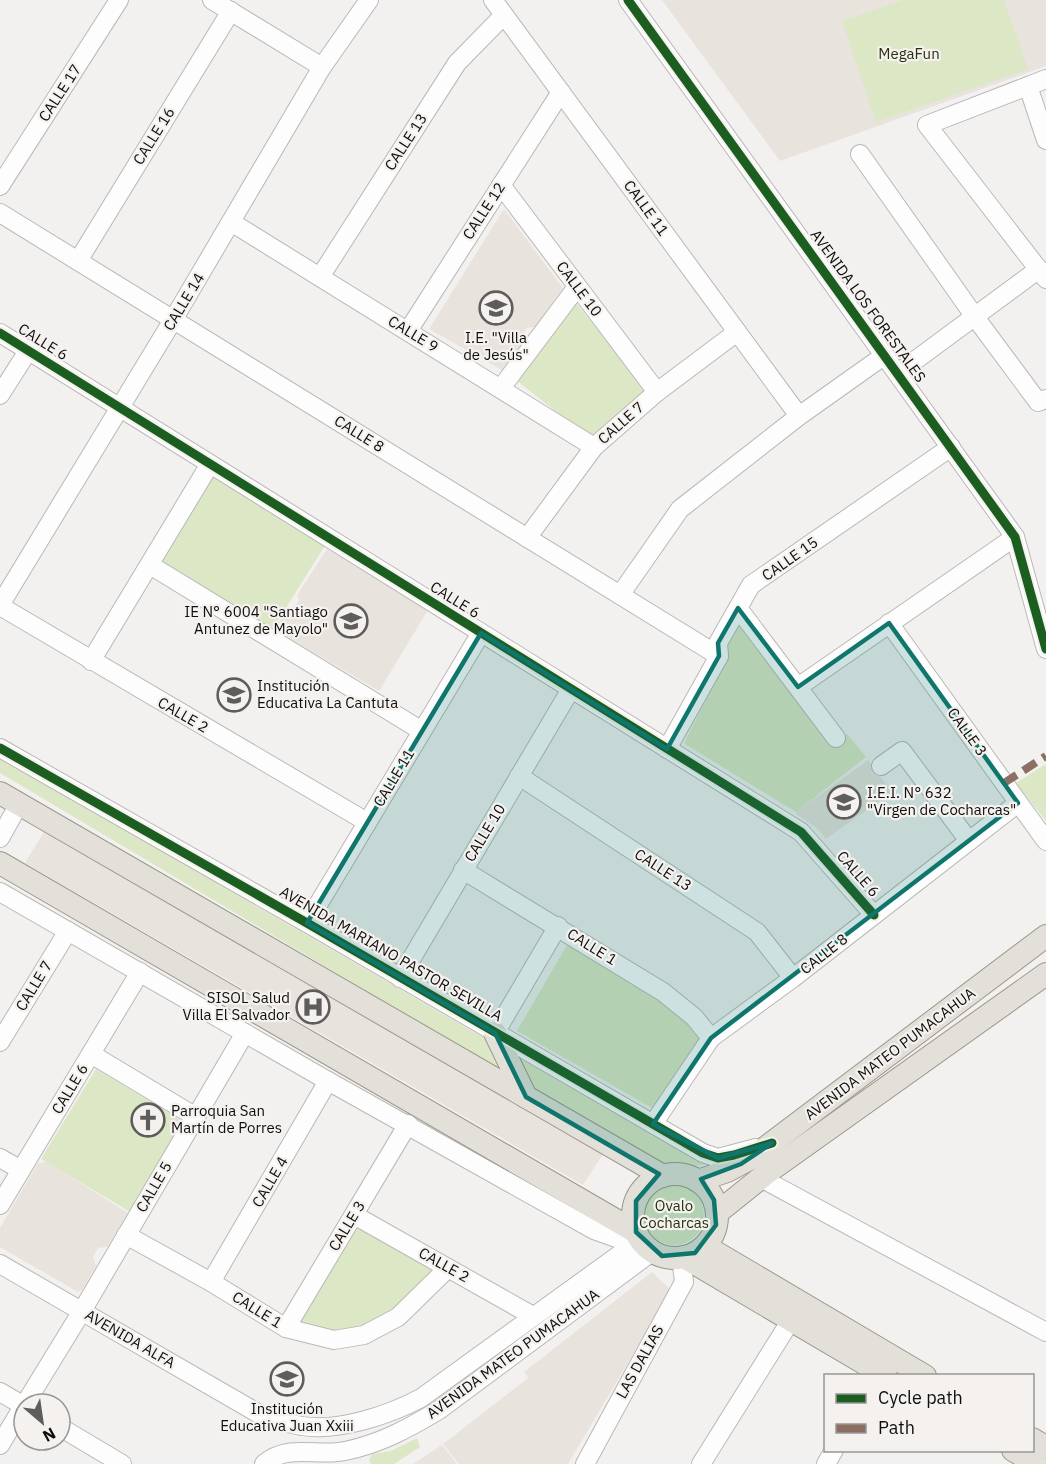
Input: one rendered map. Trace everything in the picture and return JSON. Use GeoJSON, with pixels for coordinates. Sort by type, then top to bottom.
{"type":"FeatureCollection","features":[{"type":"Feature","properties":{"kind":"main road"},"geometry":{"type":"LineString","coordinates":[[7,803],[663,1176]]}},
{"type":"Feature","properties":{"kind":"main road"},"geometry":{"type":"LineString","coordinates":[[0,863],[642,1240],[662,1256],[683,1257],[705,1246],[712,1236],[717,1213],[714,1200],[707,1189],[698,1180],[675,1174],[663,1176],[652,1182],[636,1201],[634,1213],[642,1240]]}},
{"type":"Feature","properties":{"kind":"main road","name":"AVENIDA MATEO PUMACAHUA"},"geometry":{"type":"LineString","coordinates":[[698,1180],[741,1164],[772,1143],[1046,936]]}},
{"type":"Feature","properties":{"kind":"main road","name":"AVENIDA MATEO PUMACAHUA"},"geometry":{"type":"LineString","coordinates":[[717,1213],[761,1178],[1046,974]]}},
{"type":"Feature","properties":{"kind":"main road"},"geometry":{"type":"LineString","coordinates":[[495,1033],[526,1097]]}},
{"type":"Feature","properties":{"kind":"main road"},"geometry":{"type":"LineString","coordinates":[[705,1246],[922,1374]]}},
{"type":"Feature","properties":{"kind":"main road"},"geometry":{"type":"LineString","coordinates":[[683,1257],[881,1374]]}},
{"type":"Feature","properties":{"kind":"main road"},"geometry":{"type":"LineString","coordinates":[[1016,1452],[1036,1464]]}},
{"type":"Feature","properties":{"kind":"street","name":"CALLE 17"},"geometry":{"type":"LineString","coordinates":[[0,186],[119,0]]}},
{"type":"Feature","properties":{"kind":"street"},"geometry":{"type":"LineString","coordinates":[[212,0],[322,66]]}},
{"type":"Feature","properties":{"kind":"street","name":"CALLE 14"},"geometry":{"type":"LineString","coordinates":[[0,606],[173,320],[322,66],[369,0]]}},
{"type":"Feature","properties":{"kind":"street","name":"CALLE 11"},"geometry":{"type":"LineString","coordinates":[[493,0],[799,416]]}},
{"type":"Feature","properties":{"kind":"street","name":"AVENIDA LOS FORESTALES"},"geometry":{"type":"LineString","coordinates":[[628,0],[1015,537],[1046,649]]}},
{"type":"Feature","properties":{"kind":"street","name":"CALLE 16"},"geometry":{"type":"LineString","coordinates":[[78,261],[231,12]]}},
{"type":"Feature","properties":{"kind":"street","name":"CALLE 13"},"geometry":{"type":"LineString","coordinates":[[320,277],[457,63],[504,15]]}},
{"type":"Feature","properties":{"kind":"street"},"geometry":{"type":"LineString","coordinates":[[898,373],[975,317],[1042,274],[927,125],[1046,79]]}},
{"type":"Feature","properties":{"kind":"street"},"geometry":{"type":"LineString","coordinates":[[1028,86],[1046,140]]}},
{"type":"Feature","properties":{"kind":"street","name":"CALLE 12"},"geometry":{"type":"LineString","coordinates":[[408,331],[561,92]]}},
{"type":"Feature","properties":{"kind":"street"},"geometry":{"type":"LineString","coordinates":[[860,154],[1038,402],[1046,399]]}},
{"type":"Feature","properties":{"kind":"street","name":"CALLE 10"},"geometry":{"type":"LineString","coordinates":[[501,185],[657,392]]}},
{"type":"Feature","properties":{"kind":"street","name":"CALLE 8"},"geometry":{"type":"LineString","coordinates":[[0,213],[719,656]]}},
{"type":"Feature","properties":{"kind":"street","name":"CALLE 9"},"geometry":{"type":"LineString","coordinates":[[231,222],[594,447]]}},
{"type":"Feature","properties":{"kind":"street"},"geometry":{"type":"LineString","coordinates":[[501,388],[578,287]]}},
{"type":"Feature","properties":{"kind":"street","name":"CALLE 7"},"geometry":{"type":"LineString","coordinates":[[527,538],[594,447],[657,392],[737,332]]}},
{"type":"Feature","properties":{"kind":"street","name":"CALLE 6"},"geometry":{"type":"LineString","coordinates":[[0,333],[801,832],[874,915]]}},
{"type":"Feature","properties":{"kind":"street"},"geometry":{"type":"LineString","coordinates":[[0,394],[28,351]]}},
{"type":"Feature","properties":{"kind":"street"},"geometry":{"type":"LineString","coordinates":[[620,595],[680,509],[799,416],[885,355]]}},
{"type":"Feature","properties":{"kind":"street","name":"CALLE 15"},"geometry":{"type":"LineString","coordinates":[[667,749],[719,656],[718,643],[751,585],[951,447]]}},
{"type":"Feature","properties":{"kind":"street"},"geometry":{"type":"LineString","coordinates":[[91,661],[210,464]]}},
{"type":"Feature","properties":{"kind":"street"},"geometry":{"type":"LineString","coordinates":[[798,687],[1015,537]]}},
{"type":"Feature","properties":{"kind":"street"},"geometry":{"type":"LineString","coordinates":[[150,565],[422,731]]}},
{"type":"Feature","properties":{"kind":"street","name":"CALLE 2"},"geometry":{"type":"LineString","coordinates":[[0,606],[367,822]]}},
{"type":"Feature","properties":{"kind":"street"},"geometry":{"type":"LineString","coordinates":[[738,608],[836,738]]}},
{"type":"Feature","properties":{"kind":"street","name":"CALLE 3"},"geometry":{"type":"LineString","coordinates":[[889,623],[1046,841]]}},
{"type":"Feature","properties":{"kind":"street","name":"CALLE 11"},"geometry":{"type":"LineString","coordinates":[[307,922],[481,633]]}},
{"type":"Feature","properties":{"kind":"street","name":"CALLE 10"},"geometry":{"type":"LineString","coordinates":[[400,978],[571,689]]}},
{"type":"Feature","properties":{"kind":"street","name":"AVENIDA MARIANO PASTOR SEVILLA"},"geometry":{"type":"LineString","coordinates":[[0,748],[307,922],[703,1153],[718,1158],[772,1143]]}},
{"type":"Feature","properties":{"kind":"street"},"geometry":{"type":"LineString","coordinates":[[881,766],[902,751],[969,841]]}},
{"type":"Feature","properties":{"kind":"street","name":"CALLE 13"},"geometry":{"type":"LineString","coordinates":[[519,776],[757,932],[793,978]]}},
{"type":"Feature","properties":{"kind":"street"},"geometry":{"type":"LineString","coordinates":[[0,838],[7,803]]}},
{"type":"Feature","properties":{"kind":"street","name":"CALLE 8"},"geometry":{"type":"LineString","coordinates":[[653,1124],[711,1038],[793,978],[1018,803]]}},
{"type":"Feature","properties":{"kind":"street","name":"CALLE 1"},"geometry":{"type":"LineString","coordinates":[[464,870],[679,1002],[711,1038]]}},
{"type":"Feature","properties":{"kind":"street"},"geometry":{"type":"LineString","coordinates":[[0,892],[328,1081],[594,1230],[622,1240],[642,1240]]}},
{"type":"Feature","properties":{"kind":"street"},"geometry":{"type":"LineString","coordinates":[[495,1033],[558,926]]}},
{"type":"Feature","properties":{"kind":"street","name":"CALLE 7"},"geometry":{"type":"LineString","coordinates":[[0,1042],[68,930]]}},
{"type":"Feature","properties":{"kind":"street","name":"CALLE 6"},"geometry":{"type":"LineString","coordinates":[[0,1205],[140,972]]}},
{"type":"Feature","properties":{"kind":"street","name":"CALLE 5"},"geometry":{"type":"LineString","coordinates":[[82,1311],[245,1033]]}},
{"type":"Feature","properties":{"kind":"street"},"geometry":{"type":"LineString","coordinates":[[90,1054],[196,1117]]}},
{"type":"Feature","properties":{"kind":"street","name":"CALLE 4"},"geometry":{"type":"LineString","coordinates":[[212,1282],[328,1081]]}},
{"type":"Feature","properties":{"kind":"street","name":"CALLE 3"},"geometry":{"type":"LineString","coordinates":[[286,1329],[408,1124]]}},
{"type":"Feature","properties":{"kind":"street"},"geometry":{"type":"LineString","coordinates":[[0,1158],[21,1170]]}},
{"type":"Feature","properties":{"kind":"street"},"geometry":{"type":"LineString","coordinates":[[761,1178],[1046,1332]]}},
{"type":"Feature","properties":{"kind":"street","name":"CALLE 2"},"geometry":{"type":"LineString","coordinates":[[354,1215],[533,1316]]}},
{"type":"Feature","properties":{"kind":"street","name":"CALLE 1"},"geometry":{"type":"LineString","coordinates":[[126,1235],[212,1282],[286,1329],[334,1340],[364,1335],[398,1317],[448,1268]]}},
{"type":"Feature","properties":{"kind":"street","name":"AVENIDA MATEO PUMACAHUA"},"geometry":{"type":"LineString","coordinates":[[261,1414],[305,1426],[330,1425],[362,1420],[401,1408],[421,1398],[642,1240]]}},
{"type":"Feature","properties":{"kind":"street","name":"AVENIDA MATEO PUMACAHUA"},"geometry":{"type":"LineString","coordinates":[[264,1464],[271,1458],[292,1452],[342,1452],[373,1444],[403,1431],[439,1410],[642,1240]]}},
{"type":"Feature","properties":{"kind":"street","name":"LAS DALIAS"},"geometry":{"type":"LineString","coordinates":[[585,1464],[684,1282],[683,1257]]}},
{"type":"Feature","properties":{"kind":"street","name":"AVENIDA ALFA"},"geometry":{"type":"LineString","coordinates":[[0,1264],[261,1414]]}},
{"type":"Feature","properties":{"kind":"street"},"geometry":{"type":"LineString","coordinates":[[32,1392],[82,1311]]}},
{"type":"Feature","properties":{"kind":"street"},"geometry":{"type":"LineString","coordinates":[[701,1464],[791,1320]]}},
{"type":"Feature","properties":{"kind":"street"},"geometry":{"type":"LineString","coordinates":[[0,1445],[12,1425]]}},
{"type":"Feature","properties":{"kind":"street"},"geometry":{"type":"LineString","coordinates":[[72,1434],[122,1464]]}},
{"type":"Feature","properties":{"kind":"highlighted area"},"geometry":{"type":"Polygon","coordinates":[[[738,608],[798,687],[889,623],[1018,803],[711,1038],[653,1124],[718,1158],[772,1143],[741,1164],[701,1179],[714,1200],[716,1225],[695,1253],[662,1256],[636,1232],[636,1201],[659,1174],[526,1097],[495,1033],[307,923],[481,633],[667,749],[719,656],[718,643],[738,608]]]}},
{"type":"Feature","properties":{"kind":"shaded area"},"geometry":{"type":"Polygon","coordinates":[[[662,0],[1046,0],[1046,66],[780,161],[662,0]]]}},
{"type":"Feature","properties":{"kind":"shaded area","name":"I.E. \"Villa de Jesús\""},"geometry":{"type":"Polygon","coordinates":[[[504,209],[563,288],[535,327],[527,328],[519,339],[521,346],[502,370],[429,329],[504,209]]]}},
{"type":"Feature","properties":{"kind":"shaded area","name":"IE N° 6004 \"Santiago Antunez de Mayolo\""},"geometry":{"type":"Polygon","coordinates":[[[327,549],[428,610],[379,691],[274,629],[285,613],[294,608],[299,600],[297,595],[327,549]]]}},
{"type":"Feature","properties":{"kind":"shaded area","name":"I.E.I. N° 632 \"Virgen de Cocharcas\""},"geometry":{"type":"Polygon","coordinates":[[[868,760],[892,792],[826,839],[818,829],[796,814],[796,812],[868,760]]]}},
{"type":"Feature","properties":{"kind":"shaded area","name":"SISOL Salud Villa El Salvador"},"geometry":{"type":"Polygon","coordinates":[[[44,832],[605,1151],[583,1185],[25,863],[44,832]]]}},
{"type":"Feature","properties":{"kind":"shaded area"},"geometry":{"type":"Polygon","coordinates":[[[47,1162],[128,1213],[107,1247],[98,1248],[93,1257],[96,1266],[82,1290],[78,1292],[0,1247],[0,1228],[38,1163],[47,1162]]]}},
{"type":"Feature","properties":{"kind":"shaded area"},"geometry":{"type":"Polygon","coordinates":[[[652,1272],[671,1290],[568,1464],[459,1464],[443,1444],[528,1378],[524,1372],[652,1272]]]}},
{"type":"Feature","properties":{"kind":"shaded area"},"geometry":{"type":"Polygon","coordinates":[[[442,1445],[457,1464],[413,1464],[442,1445]]]}},
{"type":"Feature","properties":{"kind":"green space","name":"MegaFun"},"geometry":{"type":"Polygon","coordinates":[[[904,0],[1004,0],[1028,69],[876,122],[842,21],[904,0]]]}},
{"type":"Feature","properties":{"kind":"green space"},"geometry":{"type":"Polygon","coordinates":[[[575,302],[645,388],[645,395],[592,440],[516,380],[575,302]]]}},
{"type":"Feature","properties":{"kind":"green space"},"geometry":{"type":"Polygon","coordinates":[[[213,476],[326,544],[272,630],[159,561],[213,476]]]}},
{"type":"Feature","properties":{"kind":"green space"},"geometry":{"type":"Polygon","coordinates":[[[738,622],[834,745],[847,734],[866,757],[796,812],[685,744],[726,661],[722,642],[738,622]]]}},
{"type":"Feature","properties":{"kind":"green space"},"geometry":{"type":"Polygon","coordinates":[[[0,757],[484,1038],[488,1041],[501,1071],[0,773],[0,757]]]}},
{"type":"Feature","properties":{"kind":"green space"},"geometry":{"type":"Polygon","coordinates":[[[1046,764],[1046,821],[1016,783],[1046,764]]]}},
{"type":"Feature","properties":{"kind":"green space"},"geometry":{"type":"Polygon","coordinates":[[[567,945],[662,999],[703,1038],[654,1109],[517,1031],[567,945]]]}},
{"type":"Feature","properties":{"kind":"green space"},"geometry":{"type":"Polygon","coordinates":[[[510,1049],[704,1165],[675,1167],[659,1162],[533,1088],[510,1049]]]}},
{"type":"Feature","properties":{"kind":"green space"},"geometry":{"type":"Polygon","coordinates":[[[96,1069],[186,1123],[132,1213],[41,1159],[96,1069]]]}},
{"type":"Feature","properties":{"kind":"green space","name":"Ovalo Cocharcas"},"geometry":{"type":"Polygon","coordinates":[[[674,1185],[691,1190],[699,1198],[704,1215],[699,1232],[691,1240],[674,1245],[657,1240],[649,1232],[644,1215],[649,1198],[657,1190],[674,1185]]]}},
{"type":"Feature","properties":{"kind":"green space"},"geometry":{"type":"Polygon","coordinates":[[[358,1221],[438,1269],[379,1322],[337,1334],[296,1324],[358,1221]]]}},
{"type":"Feature","properties":{"kind":"green space"},"geometry":{"type":"Polygon","coordinates":[[[417,1438],[420,1447],[394,1464],[371,1464],[369,1460],[372,1454],[391,1451],[417,1438]]]}},
{"type":"Feature","properties":{"kind":"marked path"},"geometry":{"type":"LineString","coordinates":[[1004,783],[1046,756]]}},
{"type":"Feature","properties":{"kind":"cycle path"},"geometry":{"type":"LineString","coordinates":[[628,0],[1015,537],[1046,649]]}},
{"type":"Feature","properties":{"kind":"cycle path"},"geometry":{"type":"LineString","coordinates":[[0,333],[801,832],[874,915]]}},
{"type":"Feature","properties":{"kind":"cycle path"},"geometry":{"type":"LineString","coordinates":[[0,748],[703,1153],[718,1158],[772,1143]]}},
{"type":"Feature","properties":{"kind":"place","name":"I.E. \"Villa de Jesús\""},"geometry":{"type":"Point","coordinates":[496,308]}},
{"type":"Feature","properties":{"kind":"place","name":"IE N° 6004 \"Santiago Antunez de Mayolo\""},"geometry":{"type":"Point","coordinates":[351,621]}},
{"type":"Feature","properties":{"kind":"place","name":"Institución Educativa La Cantuta"},"geometry":{"type":"Point","coordinates":[234,695]}},
{"type":"Feature","properties":{"kind":"place","name":"I.E.I. N° 632 \"Virgen de Cocharcas\""},"geometry":{"type":"Point","coordinates":[844,802]}},
{"type":"Feature","properties":{"kind":"place","name":"SISOL Salud Villa El Salvador"},"geometry":{"type":"Point","coordinates":[313,1007]}},
{"type":"Feature","properties":{"kind":"place","name":"Parroquia San Martín de Porres"},"geometry":{"type":"Point","coordinates":[148,1120]}},
{"type":"Feature","properties":{"kind":"place","name":"Institución Educativa Juan Xxiii"},"geometry":{"type":"Point","coordinates":[287,1379]}}]}
